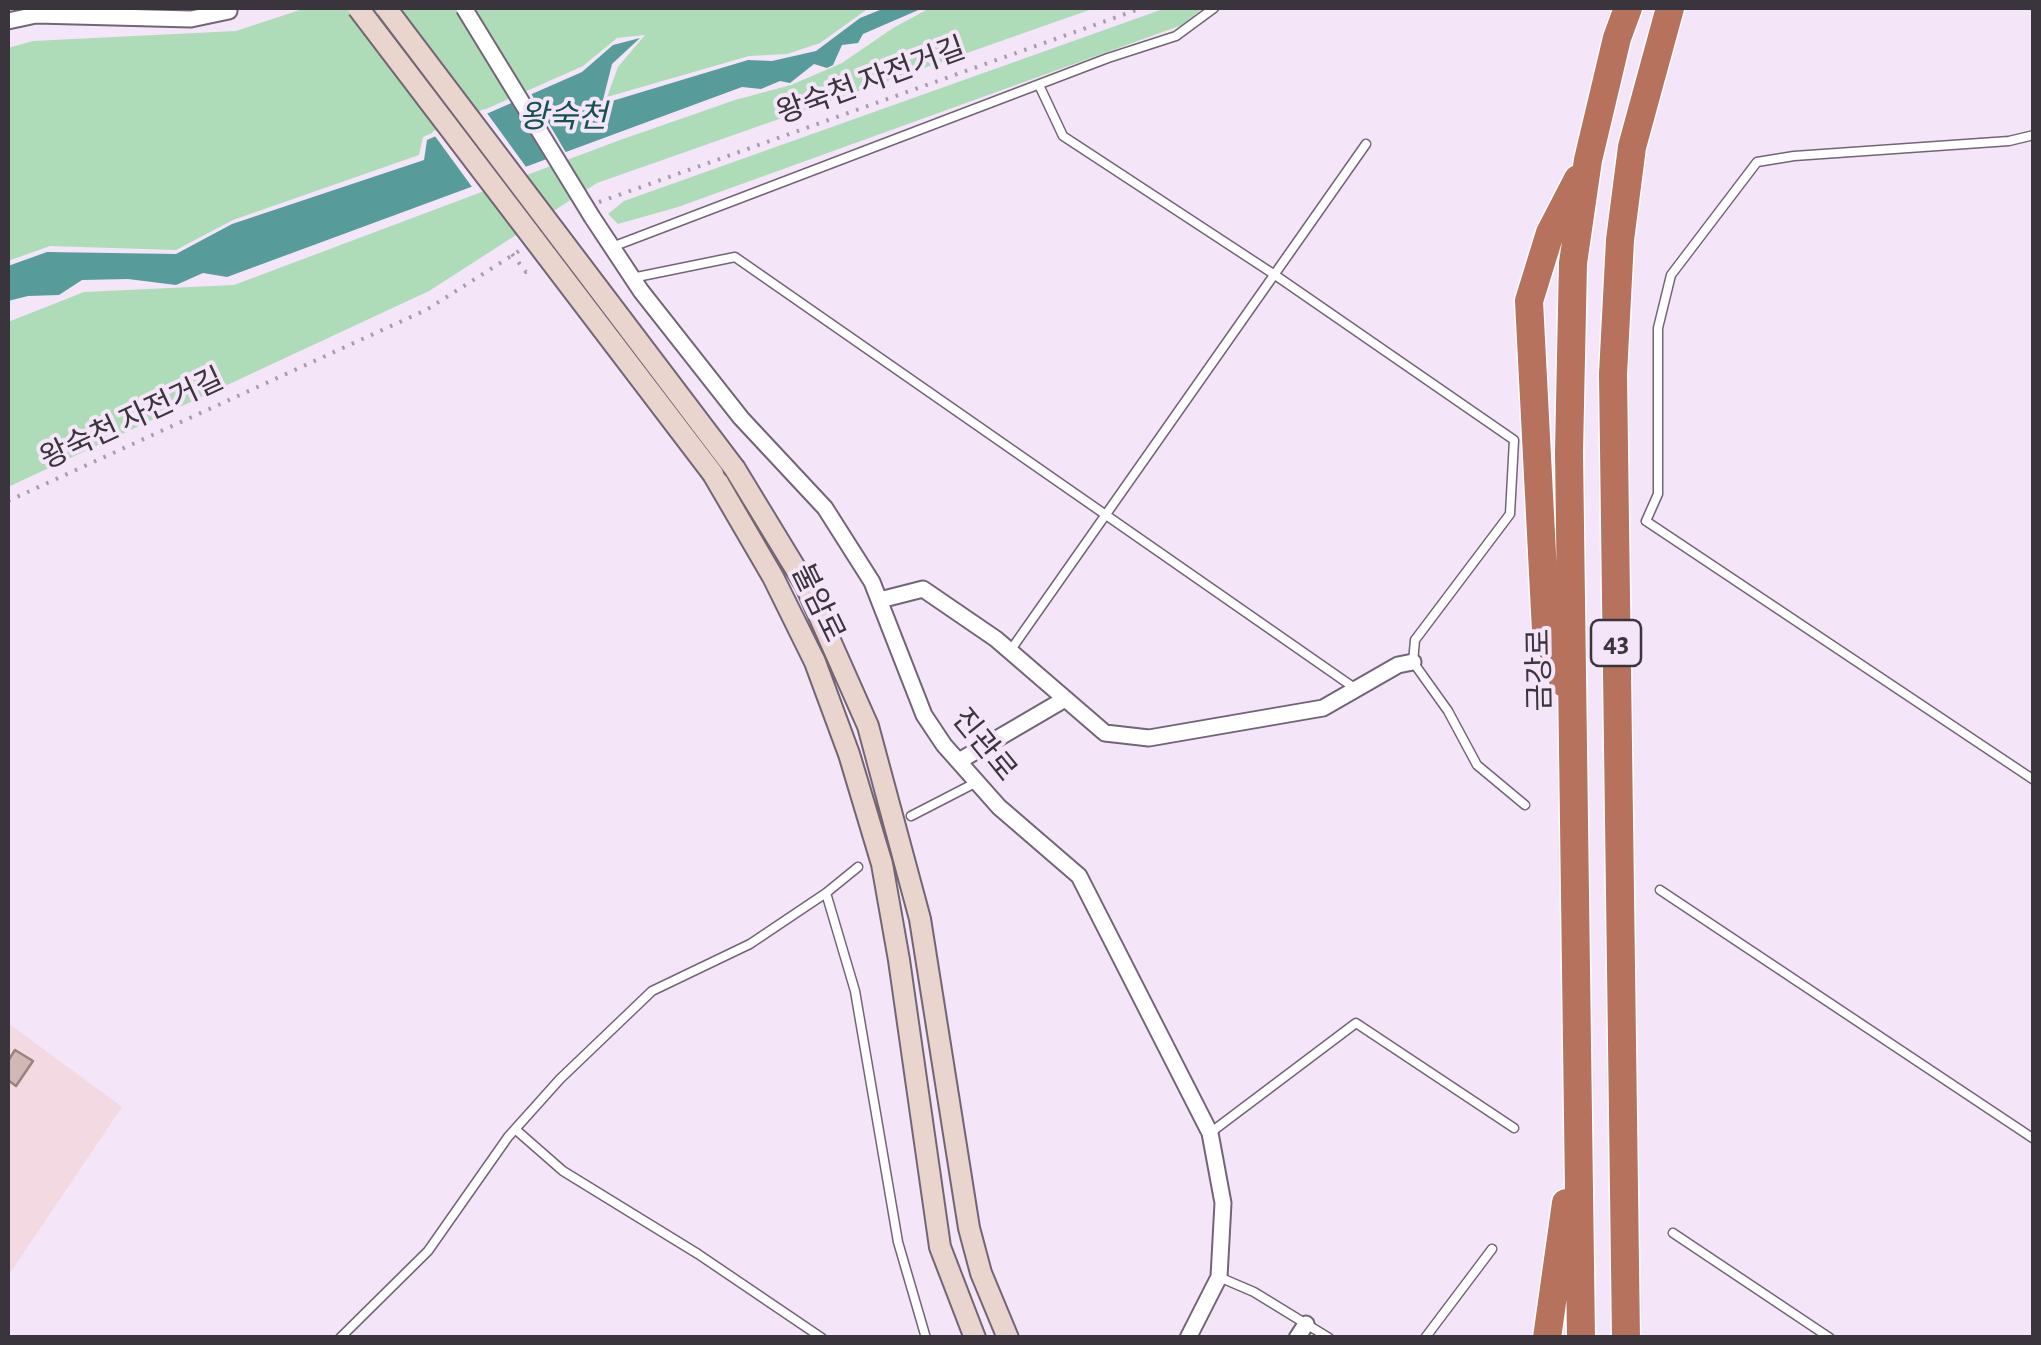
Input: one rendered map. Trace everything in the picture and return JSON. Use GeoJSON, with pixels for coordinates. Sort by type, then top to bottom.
{"type":"FeatureCollection","features":[{"type":"Feature","properties":{"kind":"highway","name":"금강로"},"geometry":{"type":"LineString","coordinates":[[1581,1338],[1569,452],[1572,263],[1588,160],[1617,38],[1628,8]]}},
{"type":"Feature","properties":{"kind":"highway","name":"43"},"geometry":{"type":"LineString","coordinates":[[1626,1338],[1613,374],[1620,240],[1632,147],[1670,8]]}},
{"type":"Feature","properties":{"kind":"highway"},"geometry":{"type":"LineString","coordinates":[[1573,708],[1546,632],[1529,300],[1550,232],[1588,160]]}},
{"type":"Feature","properties":{"kind":"highway"},"geometry":{"type":"LineString","coordinates":[[1548,1338],[1576,1132]]}},
{"type":"Feature","properties":{"kind":"highway"},"geometry":{"type":"LineString","coordinates":[[1628,1285],[1637,1338]]}},
{"type":"Feature","properties":{"kind":"street","name":"불암로"},"geometry":{"type":"LineString","coordinates":[[358,8],[713,474],[798,628],[849,754],[882,864],[940,1247],[975,1338]]}},
{"type":"Feature","properties":{"kind":"street","name":"불암로"},"geometry":{"type":"LineString","coordinates":[[386,8],[735,469],[805,584],[868,726],[920,919],[969,1228],[981,1274],[1008,1338]]}},
{"type":"Feature","properties":{"kind":"street","name":"진관로"},"geometry":{"type":"LineString","coordinates":[[464,8],[632,278],[741,418],[825,508],[872,582],[924,715],[999,808],[1078,876],[1210,1133],[1223,1203],[1219,1277],[1188,1338]]}},
{"type":"Feature","properties":{"kind":"street"},"geometry":{"type":"LineString","coordinates":[[8,22],[36,15],[190,19],[229,11]]}},
{"type":"Feature","properties":{"kind":"street"},"geometry":{"type":"LineString","coordinates":[[880,600],[923,589],[1010,650],[1105,733],[1148,738],[1323,708],[1398,665],[1413,662]]}},
{"type":"Feature","properties":{"kind":"street"},"geometry":{"type":"LineString","coordinates":[[959,761],[1065,699]]}},
{"type":"Feature","properties":{"kind":"lane"},"geometry":{"type":"LineString","coordinates":[[612,247],[1176,36],[1214,8]]}},
{"type":"Feature","properties":{"kind":"lane"},"geometry":{"type":"LineString","coordinates":[[1039,85],[1063,136],[1275,275],[1514,440],[1510,514],[1415,640],[1413,662],[1448,711],[1477,766],[1525,805]]}},
{"type":"Feature","properties":{"kind":"lane"},"geometry":{"type":"LineString","coordinates":[[2034,134],[2009,141],[1756,162],[1671,275],[1658,328],[1658,494],[1646,521],[2034,780]]}},
{"type":"Feature","properties":{"kind":"lane"},"geometry":{"type":"LineString","coordinates":[[1010,650],[1108,516],[1366,144]]}},
{"type":"Feature","properties":{"kind":"lane"},"geometry":{"type":"LineString","coordinates":[[632,278],[736,258],[1356,689]]}},
{"type":"Feature","properties":{"kind":"lane"},"geometry":{"type":"LineString","coordinates":[[911,816],[977,782]]}},
{"type":"Feature","properties":{"kind":"lane"},"geometry":{"type":"LineString","coordinates":[[340,1338],[428,1251],[515,1129],[560,1079],[652,991],[750,944],[858,867]]}},
{"type":"Feature","properties":{"kind":"lane"},"geometry":{"type":"LineString","coordinates":[[1660,890],[2034,1139]]}},
{"type":"Feature","properties":{"kind":"lane"},"geometry":{"type":"LineString","coordinates":[[826,892],[855,991],[898,1242],[926,1338]]}},
{"type":"Feature","properties":{"kind":"lane"},"geometry":{"type":"LineString","coordinates":[[1210,1133],[1356,1024],[1514,1128]]}},
{"type":"Feature","properties":{"kind":"lane"},"geometry":{"type":"LineString","coordinates":[[515,1129],[564,1171],[698,1254],[822,1338]]}},
{"type":"Feature","properties":{"kind":"lane"},"geometry":{"type":"LineString","coordinates":[[1673,1233],[1830,1338]]}},
{"type":"Feature","properties":{"kind":"lane"},"geometry":{"type":"LineString","coordinates":[[1425,1338],[1492,1249]]}},
{"type":"Feature","properties":{"kind":"lane"},"geometry":{"type":"LineString","coordinates":[[1219,1277],[1254,1292],[1302,1331],[1328,1338]]}},
{"type":"Feature","properties":{"kind":"path","name":"왕숙천 자전거길"},"geometry":{"type":"LineString","coordinates":[[614,195],[1142,8]]}},
{"type":"Feature","properties":{"kind":"path"},"geometry":{"type":"LineString","coordinates":[[512,254],[526,272]]}},
{"type":"Feature","properties":{"kind":"path","name":"왕숙천 자전거길"},"geometry":{"type":"LineString","coordinates":[[8,501],[426,310],[488,268]]}},
{"type":"Feature","properties":{"kind":"shaded area"},"geometry":{"type":"Polygon","coordinates":[[[306,8],[869,8],[820,43],[787,54],[749,56],[607,97],[618,67],[645,35],[617,38],[583,66],[423,137],[419,155],[233,220],[176,250],[50,246],[8,261],[8,48],[33,41],[236,31],[306,8]]]}},
{"type":"Feature","properties":{"kind":"shaded area"},"geometry":{"type":"Polygon","coordinates":[[[930,8],[1095,8],[597,183],[429,291],[8,487],[8,322],[84,292],[234,285],[620,140],[791,85],[842,63],[930,8]]]}},
{"type":"Feature","properties":{"kind":"shaded area"},"geometry":{"type":"Polygon","coordinates":[[[1166,8],[1203,8],[1182,25],[678,207],[618,224],[608,214],[624,201],[1166,8]]]}},
{"type":"Feature","properties":{"kind":"shaded area"},"geometry":{"type":"Polygon","coordinates":[[[8,1023],[122,1107],[8,1276],[8,1023]]]}},
{"type":"Feature","properties":{"kind":"water","name":"왕숙천"},"geometry":{"type":"Polygon","coordinates":[[[885,8],[923,8],[863,34],[858,43],[842,45],[833,65],[827,68],[814,64],[790,83],[780,81],[761,89],[742,87],[227,277],[203,273],[176,285],[128,279],[82,280],[59,295],[8,301],[8,266],[47,252],[176,254],[232,224],[424,160],[427,140],[582,72],[613,45],[640,38],[612,64],[602,104],[748,60],[772,61],[816,51],[860,18],[885,8]]]}},
{"type":"Feature","properties":{"kind":"pier"},"geometry":{"type":"Polygon","coordinates":[[[529,90],[568,156],[549,164],[509,99],[529,90]]]}},
{"type":"Feature","properties":{"kind":"pier"},"geometry":{"type":"Polygon","coordinates":[[[484,109],[529,171],[475,191],[432,132],[484,109]]]}},
{"type":"Feature","properties":{"kind":"building"},"geometry":{"type":"Polygon","coordinates":[[[15,1050],[33,1061],[16,1086],[8,1080],[8,1061],[15,1050]]]}}]}
